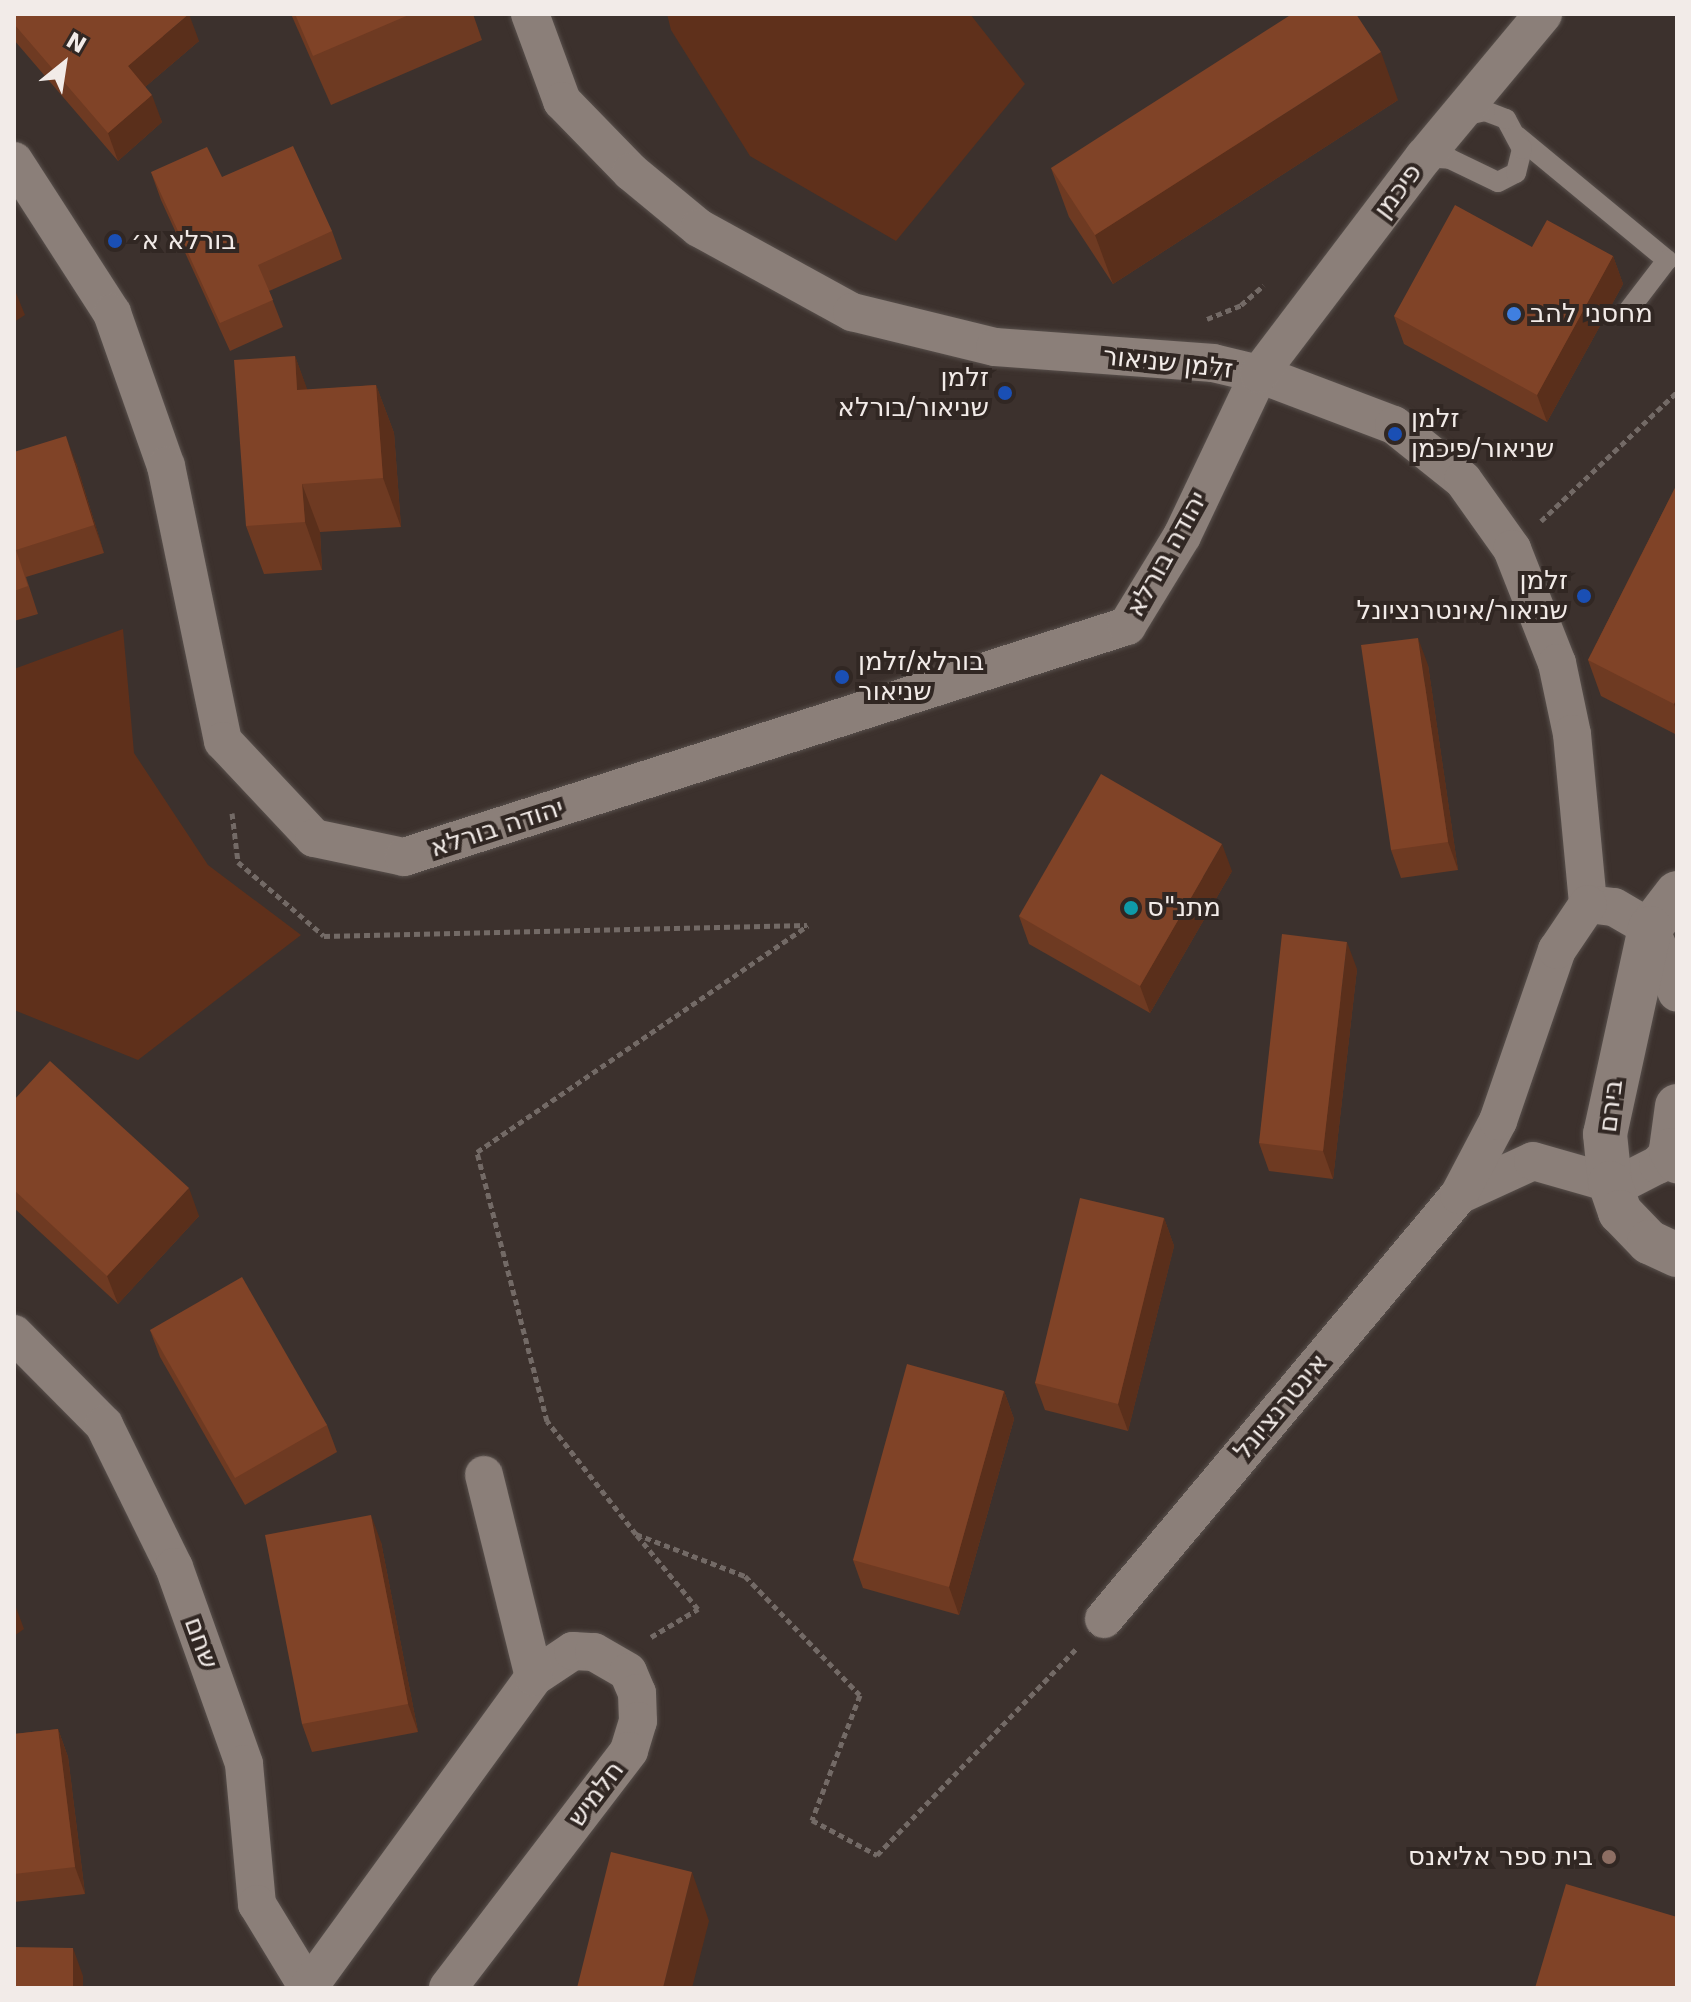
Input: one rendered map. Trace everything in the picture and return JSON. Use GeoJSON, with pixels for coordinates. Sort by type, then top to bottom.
{"type":"FeatureCollection","features":[{"type":"Feature","properties":{"kind":"street","name":"זלמן שניאור"},"geometry":{"type":"LineString","coordinates":[[530,14],[562,101],[631,172],[699,228],[852,312],[995,347],[1213,363],[1259,374],[1394,425],[1463,480],[1512,549],[1560,677],[1572,734],[1588,904]]}},
{"type":"Feature","properties":{"kind":"street","name":"פיכמן"},"geometry":{"type":"LineString","coordinates":[[1259,374],[1424,157],[1543,14]]}},
{"type":"Feature","properties":{"kind":"street"},"geometry":{"type":"LineString","coordinates":[[14,161],[117,327],[166,466],[223,741]]}},
{"type":"Feature","properties":{"kind":"street","name":"יהודה בורלא"},"geometry":{"type":"LineString","coordinates":[[223,741],[314,838],[404,857],[1127,626],[1182,536],[1259,374]]}},
{"type":"Feature","properties":{"kind":"street"},"geometry":{"type":"LineString","coordinates":[[1650,928],[1677,893]]}},
{"type":"Feature","properties":{"kind":"street"},"geometry":{"type":"LineString","coordinates":[[1588,904],[1614,907],[1650,928],[1677,993]]}},
{"type":"Feature","properties":{"kind":"street","name":"אינטרנציונל"},"geometry":{"type":"LineString","coordinates":[[1104,1619],[1459,1195],[1498,1121],[1557,950],[1588,904]]}},
{"type":"Feature","properties":{"kind":"street","name":"בירם"},"geometry":{"type":"LineString","coordinates":[[1650,928],[1610,1094],[1605,1134],[1610,1183],[1620,1212],[1635,1231],[1677,1255]]}},
{"type":"Feature","properties":{"kind":"street"},"geometry":{"type":"LineString","coordinates":[[1498,1121],[1504,1137],[1533,1161],[1610,1183],[1644,1174],[1674,1155],[1677,1106]]}},
{"type":"Feature","properties":{"kind":"street","name":"אינטרנציונל"},"geometry":{"type":"LineString","coordinates":[[1459,1195],[1533,1161]]}},
{"type":"Feature","properties":{"kind":"street","name":"שחם"},"geometry":{"type":"LineString","coordinates":[[14,1334],[104,1425],[174,1567],[244,1764],[257,1904],[308,1988]]}},
{"type":"Feature","properties":{"kind":"street"},"geometry":{"type":"LineString","coordinates":[[484,1475],[534,1677]]}},
{"type":"Feature","properties":{"kind":"street"},"geometry":{"type":"LineString","coordinates":[[308,1988],[534,1677],[573,1651],[613,1659]]}},
{"type":"Feature","properties":{"kind":"street","name":"חלמיש"},"geometry":{"type":"LineString","coordinates":[[448,1988],[629,1751],[638,1721],[637,1693],[628,1672],[613,1659]]}},
{"type":"Feature","properties":{"kind":"lane"},"geometry":{"type":"LineString","coordinates":[[1424,157],[1450,159],[1498,182],[1516,173],[1522,149],[1506,119],[1485,111],[1456,118]]}},
{"type":"Feature","properties":{"kind":"lane"},"geometry":{"type":"LineString","coordinates":[[1517,136],[1667,260],[1628,311]]}},
{"type":"Feature","properties":{"kind":"path"},"geometry":{"type":"LineString","coordinates":[[1194,321],[1241,305],[1264,285]]}},
{"type":"Feature","properties":{"kind":"path"},"geometry":{"type":"LineString","coordinates":[[1512,549],[1677,392]]}},
{"type":"Feature","properties":{"kind":"path"},"geometry":{"type":"LineString","coordinates":[[223,741],[238,862],[324,936],[808,925],[477,1152],[547,1421],[698,1609],[613,1659]]}},
{"type":"Feature","properties":{"kind":"path"},"geometry":{"type":"LineString","coordinates":[[636,1534],[745,1576],[860,1695],[812,1820],[877,1855],[1104,1619]]}},
{"type":"Feature","properties":{"kind":"shaded area"},"geometry":{"type":"Polygon","coordinates":[[[667,14],[970,14],[1025,84],[896,241],[750,156],[671,30],[667,14]]]}},
{"type":"Feature","properties":{"kind":"shaded area"},"geometry":{"type":"Polygon","coordinates":[[[123,629],[134,753],[208,865],[301,935],[138,1060],[14,1010],[14,669],[123,629]]]}},
{"type":"Feature","properties":{"kind":"building"},"geometry":{"type":"Polygon","coordinates":[[[14,14],[189,14],[128,66],[152,95],[108,133],[14,24],[14,14]]]}},
{"type":"Feature","properties":{"kind":"building"},"geometry":{"type":"Polygon","coordinates":[[[295,14],[411,14],[313,56],[295,14]]]}},
{"type":"Feature","properties":{"kind":"building"},"geometry":{"type":"Polygon","coordinates":[[[1292,14],[1356,14],[1381,52],[1095,235],[1051,168],[1292,14]]]}},
{"type":"Feature","properties":{"kind":"building"},"geometry":{"type":"Polygon","coordinates":[[[293,146],[332,231],[258,265],[273,300],[220,323],[151,172],[207,147],[222,177],[293,146]]]}},
{"type":"Feature","properties":{"kind":"building","name":"מחסני להב"},"geometry":{"type":"Polygon","coordinates":[[[1455,205],[1532,247],[1547,220],[1613,256],[1537,395],[1394,316],[1455,205]]]}},
{"type":"Feature","properties":{"kind":"building"},"geometry":{"type":"Polygon","coordinates":[[[295,356],[297,390],[376,385],[383,478],[302,484],[305,522],[246,526],[234,360],[295,356]]]}},
{"type":"Feature","properties":{"kind":"building"},"geometry":{"type":"Polygon","coordinates":[[[66,436],[94,525],[16,550],[28,586],[14,591],[14,452],[66,436]]]}},
{"type":"Feature","properties":{"kind":"building"},"geometry":{"type":"Polygon","coordinates":[[[1677,484],[1677,697],[1674,704],[1588,660],[1677,484]]]}},
{"type":"Feature","properties":{"kind":"building"},"geometry":{"type":"Polygon","coordinates":[[[1418,638],[1448,842],[1391,850],[1361,645],[1418,638]]]}},
{"type":"Feature","properties":{"kind":"building","name":"מתנ\"ס"},"geometry":{"type":"Polygon","coordinates":[[[1101,774],[1222,844],[1140,986],[1019,916],[1101,774]]]}},
{"type":"Feature","properties":{"kind":"building"},"geometry":{"type":"Polygon","coordinates":[[[1282,934],[1347,942],[1323,1151],[1259,1143],[1282,934]]]}},
{"type":"Feature","properties":{"kind":"building"},"geometry":{"type":"Polygon","coordinates":[[[50,1061],[189,1188],[107,1276],[14,1190],[14,1100],[50,1061]]]}},
{"type":"Feature","properties":{"kind":"building"},"geometry":{"type":"Polygon","coordinates":[[[1080,1198],[1164,1218],[1118,1404],[1035,1383],[1080,1198]]]}},
{"type":"Feature","properties":{"kind":"building"},"geometry":{"type":"Polygon","coordinates":[[[242,1277],[327,1425],[235,1478],[150,1330],[242,1277]]]}},
{"type":"Feature","properties":{"kind":"building"},"geometry":{"type":"Polygon","coordinates":[[[907,1364],[1004,1391],[949,1587],[853,1560],[907,1364]]]}},
{"type":"Feature","properties":{"kind":"building"},"geometry":{"type":"Polygon","coordinates":[[[371,1515],[408,1704],[302,1724],[265,1535],[371,1515]]]}},
{"type":"Feature","properties":{"kind":"building"},"geometry":{"type":"Polygon","coordinates":[[[58,1729],[75,1867],[14,1874],[14,1734],[58,1729]]]}},
{"type":"Feature","properties":{"kind":"building"},"geometry":{"type":"Polygon","coordinates":[[[611,1852],[692,1872],[663,1988],[577,1988],[611,1852]]]}},
{"type":"Feature","properties":{"kind":"building"},"geometry":{"type":"Polygon","coordinates":[[[1566,1884],[1677,1917],[1677,1988],[1535,1988],[1566,1884]]]}},
{"type":"Feature","properties":{"kind":"building"},"geometry":{"type":"Polygon","coordinates":[[[14,1947],[73,1948],[73,1988],[14,1988],[14,1947]]]}},
{"type":"Feature","properties":{"kind":"place","name":"בורלא א׳"},"geometry":{"type":"Point","coordinates":[115,241]}},
{"type":"Feature","properties":{"kind":"place","name":"מחסני להב"},"geometry":{"type":"Point","coordinates":[1514,314]}},
{"type":"Feature","properties":{"kind":"place","name":"זלמן שניאור/בורלא"},"geometry":{"type":"Point","coordinates":[1005,393]}},
{"type":"Feature","properties":{"kind":"place","name":"זלמן שניאור/פיכמן"},"geometry":{"type":"Point","coordinates":[1395,434]}},
{"type":"Feature","properties":{"kind":"place","name":"זלמן שניאור/אינטרנציונל"},"geometry":{"type":"Point","coordinates":[1584,596]}},
{"type":"Feature","properties":{"kind":"place","name":"בורלא/זלמן שניאור"},"geometry":{"type":"Point","coordinates":[842,677]}},
{"type":"Feature","properties":{"kind":"place","name":"מתנ\"ס"},"geometry":{"type":"Point","coordinates":[1131,908]}},
{"type":"Feature","properties":{"kind":"place","name":"בית ספר אליאנס"},"geometry":{"type":"Point","coordinates":[1609,1857]}}]}
